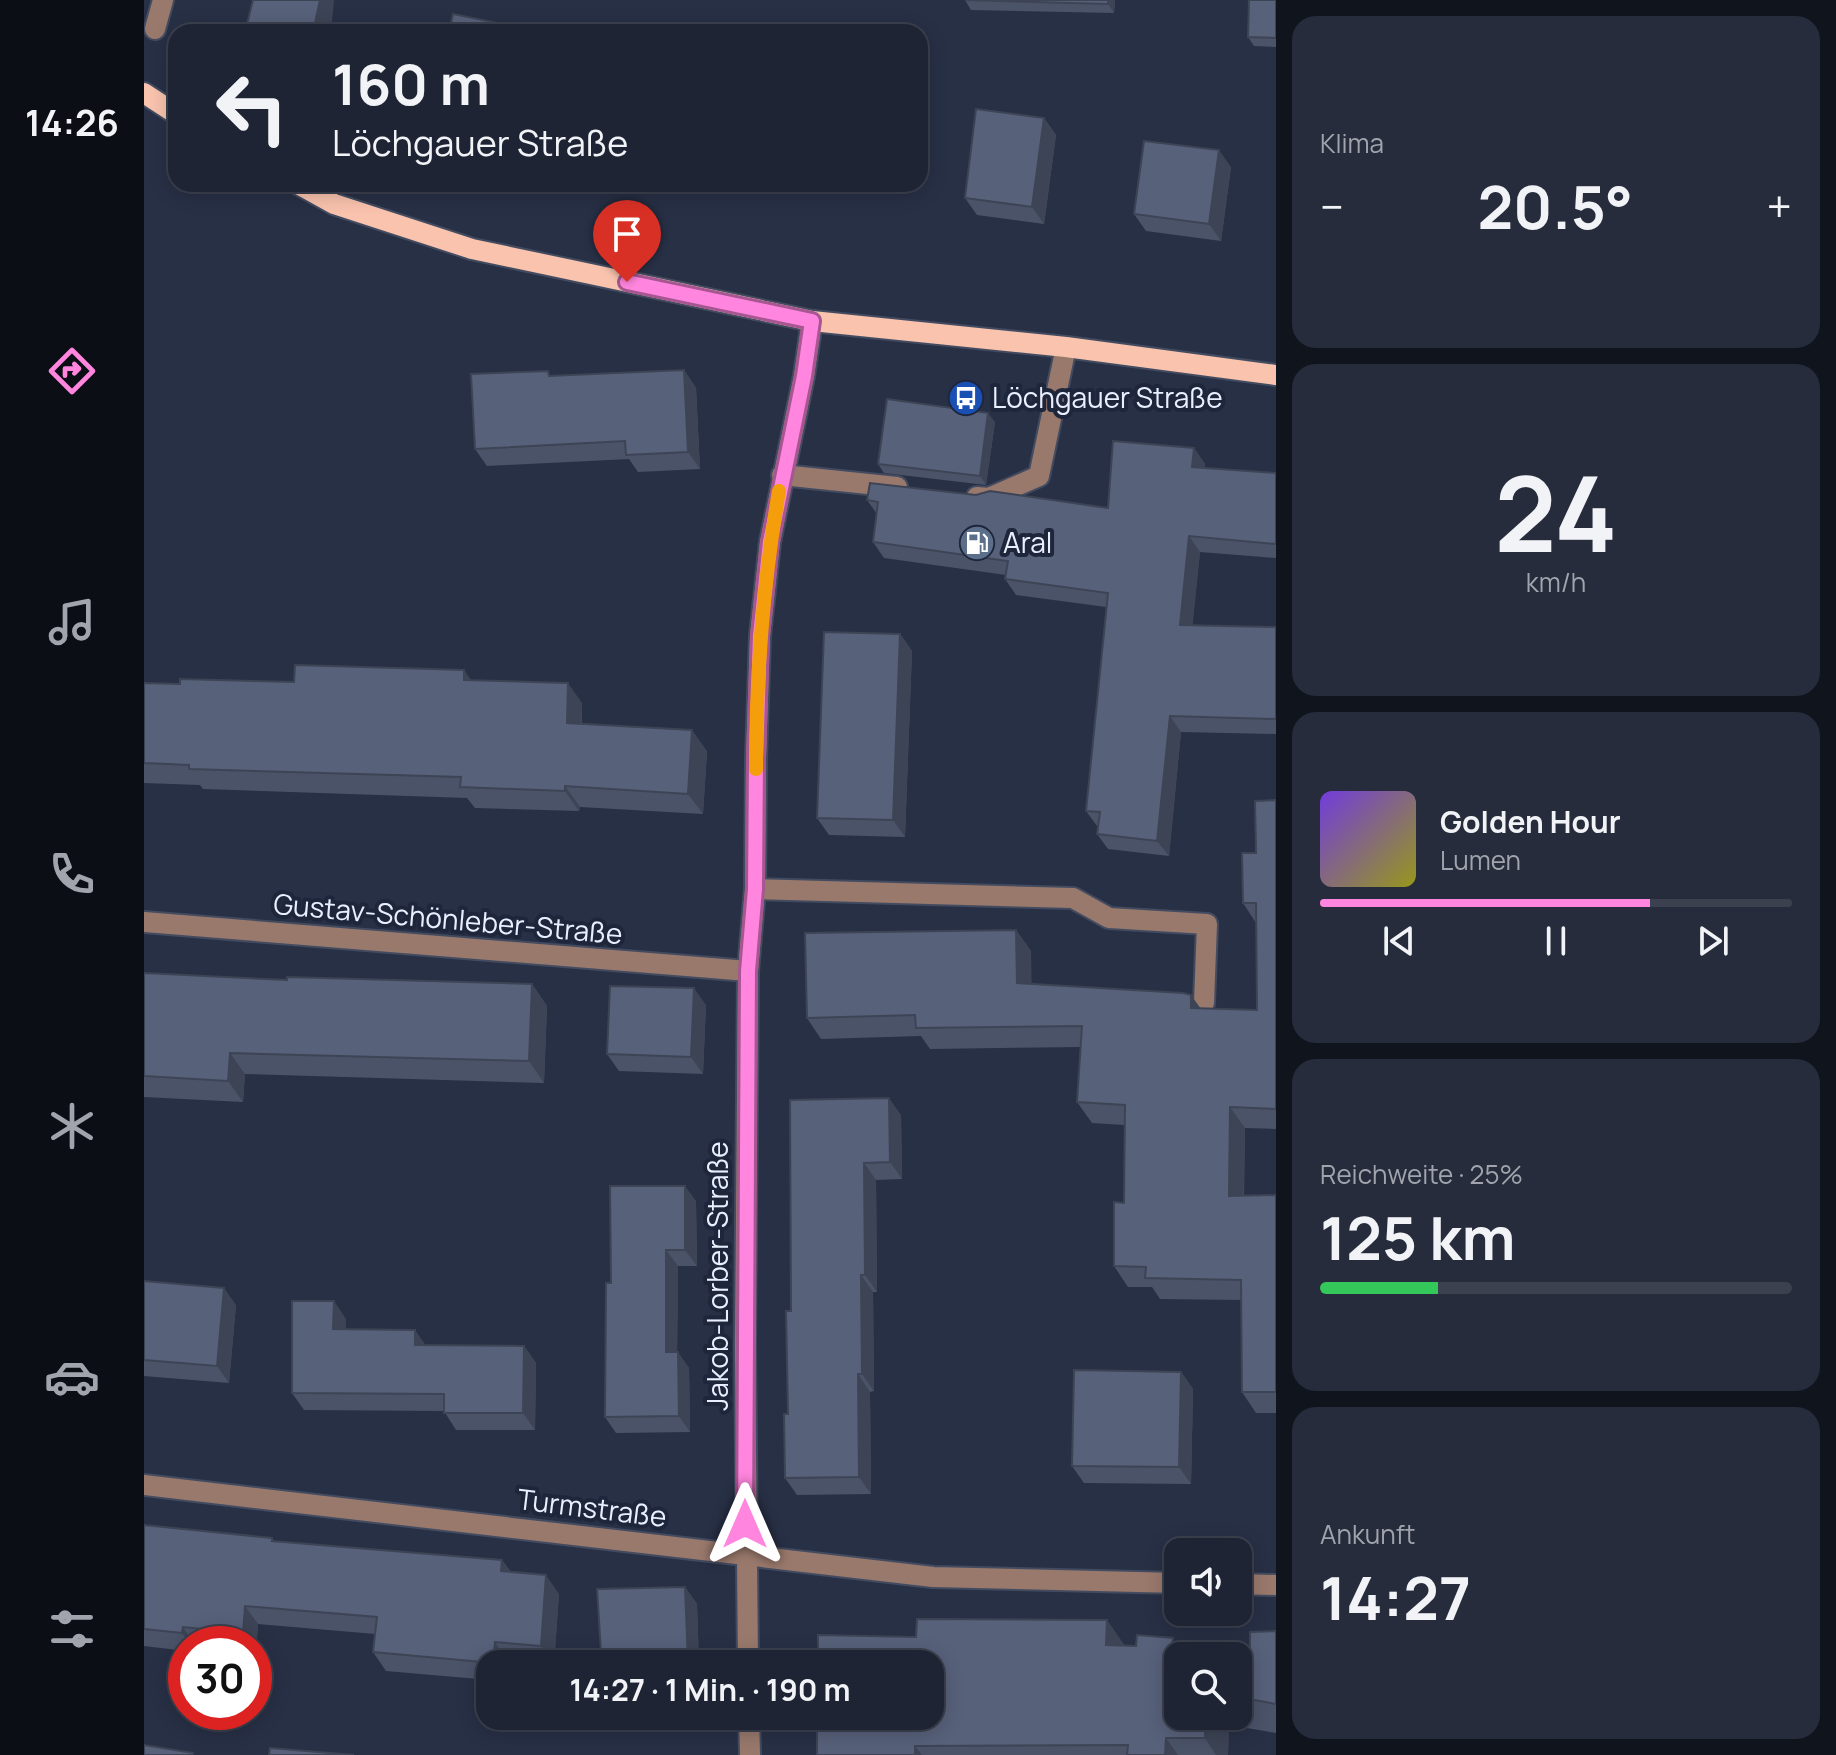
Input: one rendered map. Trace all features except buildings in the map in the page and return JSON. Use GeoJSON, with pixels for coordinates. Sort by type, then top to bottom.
{"type":"FeatureCollection","features":[{"type":"Feature","properties":{"kind":"main road"},"geometry":{"type":"LineString","coordinates":[[144,93],[168,109]]}},
{"type":"Feature","properties":{"kind":"main road"},"geometry":{"type":"LineString","coordinates":[[312,192],[334,204],[472,249],[812,321],[1066,347],[1276,375]]}},
{"type":"Feature","properties":{"kind":"street"},"geometry":{"type":"LineString","coordinates":[[155,29],[163,0]]}},
{"type":"Feature","properties":{"kind":"street","name":"Jakob-Lorber-Straße"},"geometry":{"type":"LineString","coordinates":[[748,1650],[745,1554],[748,971],[755,889],[760,636],[770,542],[804,376],[812,321]]}},
{"type":"Feature","properties":{"kind":"street"},"geometry":{"type":"LineString","coordinates":[[961,495],[989,498],[1039,476],[1066,347]]}},
{"type":"Feature","properties":{"kind":"street"},"geometry":{"type":"LineString","coordinates":[[782,475],[919,490]]}},
{"type":"Feature","properties":{"kind":"street"},"geometry":{"type":"LineString","coordinates":[[755,889],[1073,898],[1109,918],[1207,924],[1204,1003]]}},
{"type":"Feature","properties":{"kind":"street","name":"Gustav-Schönleber-Straße"},"geometry":{"type":"LineString","coordinates":[[144,922],[748,971]]}},
{"type":"Feature","properties":{"kind":"street","name":"Turmstraße"},"geometry":{"type":"LineString","coordinates":[[144,1485],[933,1577],[1164,1583]]}},
{"type":"Feature","properties":{"kind":"street"},"geometry":{"type":"LineString","coordinates":[[1252,1584],[1276,1585]]}},
{"type":"Feature","properties":{"kind":"street"},"geometry":{"type":"LineString","coordinates":[[749,1730],[750,1755]]}},
{"type":"Feature","properties":{"kind":"slow traffic"},"geometry":{"type":"LineString","coordinates":[[756,769],[760,636],[779,491]]}},
{"type":"Feature","properties":{"kind":"place","name":"Löchgauer Straße"},"geometry":{"type":"Point","coordinates":[966,398]}},
{"type":"Feature","properties":{"kind":"place","name":"Aral"},"geometry":{"type":"Point","coordinates":[977,543]}},
{"type":"Feature","properties":{"kind":"route"},"geometry":{"type":"LineString","coordinates":[[627,282],[812,321],[804,376],[770,542],[760,636],[755,889],[748,971],[745,1524]]}}]}
